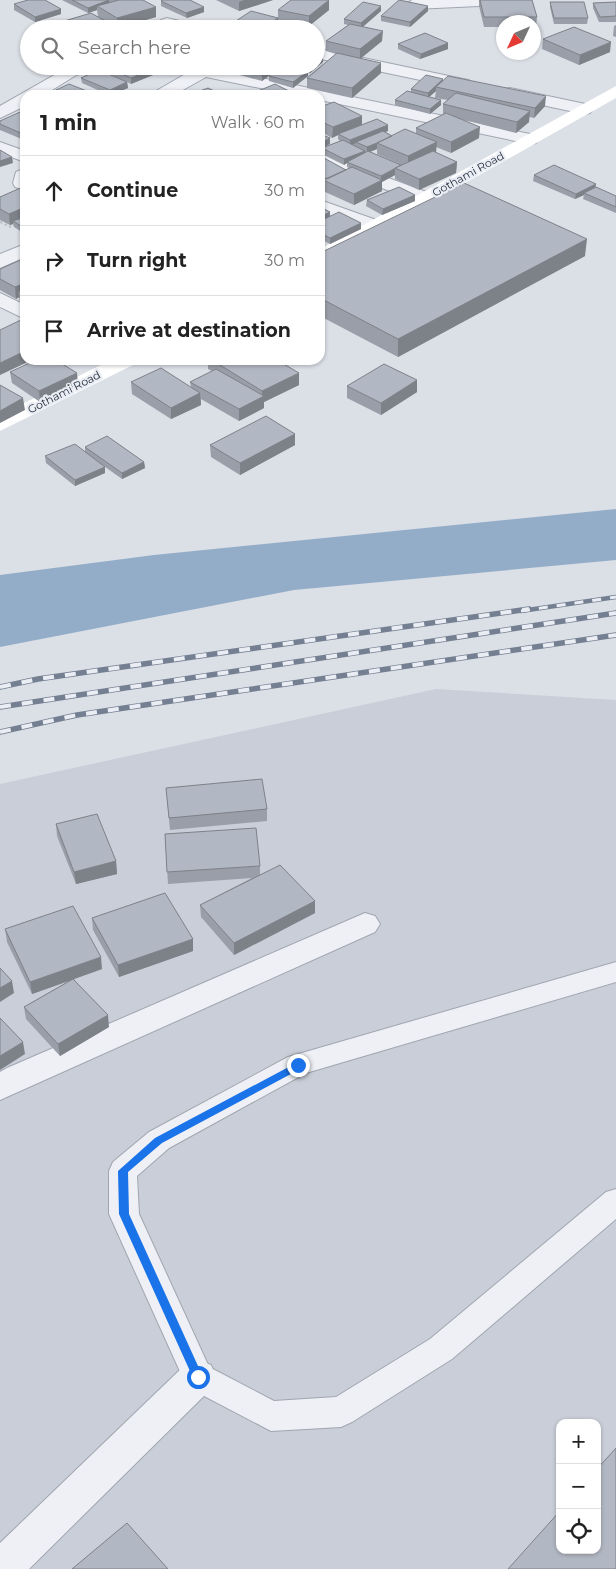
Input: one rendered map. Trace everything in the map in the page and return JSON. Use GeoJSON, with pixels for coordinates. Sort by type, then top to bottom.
{"type":"FeatureCollection","features":[{"type":"Feature","properties":{"kind":"street"},"geometry":{"type":"LineString","coordinates":[[414,4],[500,0]]}},
{"type":"Feature","properties":{"kind":"street"},"geometry":{"type":"LineString","coordinates":[[325,55],[479,87]]}},
{"type":"Feature","properties":{"kind":"street"},"geometry":{"type":"LineString","coordinates":[[40,90],[67,75]]}},
{"type":"Feature","properties":{"kind":"street"},"geometry":{"type":"LineString","coordinates":[[171,90],[197,75]]}},
{"type":"Feature","properties":{"kind":"street"},"geometry":{"type":"LineString","coordinates":[[234,75],[298,90]]}},
{"type":"Feature","properties":{"kind":"street"},"geometry":{"type":"LineString","coordinates":[[498,91],[584,109]]}},
{"type":"Feature","properties":{"kind":"street","name":"Gothami Road"},"geometry":{"type":"LineString","coordinates":[[325,253],[616,91]]}},
{"type":"Feature","properties":{"kind":"street"},"geometry":{"type":"LineString","coordinates":[[325,96],[530,139]]}},
{"type":"Feature","properties":{"kind":"street"},"geometry":{"type":"LineString","coordinates":[[0,112],[20,101]]}},
{"type":"Feature","properties":{"kind":"street"},"geometry":{"type":"LineString","coordinates":[[0,147],[20,155]]}},
{"type":"Feature","properties":{"kind":"street"},"geometry":{"type":"LineString","coordinates":[[325,160],[425,198]]}},
{"type":"Feature","properties":{"kind":"street"},"geometry":{"type":"LineString","coordinates":[[325,208],[375,226]]}},
{"type":"Feature","properties":{"kind":"street"},"geometry":{"type":"LineString","coordinates":[[0,262],[20,252]]}},
{"type":"Feature","properties":{"kind":"street"},"geometry":{"type":"LineString","coordinates":[[0,299],[20,310]]}},
{"type":"Feature","properties":{"kind":"street","name":"Gothami Road"},"geometry":{"type":"LineString","coordinates":[[0,424],[113,365]]}},
{"type":"Feature","properties":{"kind":"street"},"geometry":{"type":"LineString","coordinates":[[8,393],[34,407]]}},
{"type":"Feature","properties":{"kind":"street"},"geometry":{"type":"LineString","coordinates":[[0,1087],[18,1077],[365,924]]}},
{"type":"Feature","properties":{"kind":"street"},"geometry":{"type":"LineString","coordinates":[[1,1569],[198,1377]]}},
{"type":"Feature","properties":{"kind":"lane"},"geometry":{"type":"LineString","coordinates":[[616,972],[298,1065],[158,1140],[123,1171],[124,1214],[198,1377],[271,1416],[341,1412],[442,1349],[616,1201]]}},
{"type":"Feature","properties":{"kind":"shaded area"},"geometry":{"type":"Polygon","coordinates":[[[436,689],[616,700],[616,1569],[0,1569],[0,784],[436,689]]]}},
{"type":"Feature","properties":{"kind":"water"},"geometry":{"type":"Polygon","coordinates":[[[616,509],[616,560],[294,590],[0,647],[0,575],[154,555],[616,509]]]}},
{"type":"Feature","properties":{"kind":"building"},"geometry":{"type":"Polygon","coordinates":[[[28,0],[45,0],[61,9],[35,17],[14,4],[28,0]]]}},
{"type":"Feature","properties":{"kind":"building"},"geometry":{"type":"Polygon","coordinates":[[[72,0],[109,0],[88,8],[72,0]]]}},
{"type":"Feature","properties":{"kind":"building"},"geometry":{"type":"Polygon","coordinates":[[[119,0],[143,0],[156,7],[117,18],[97,6],[119,0]]]}},
{"type":"Feature","properties":{"kind":"building"},"geometry":{"type":"Polygon","coordinates":[[[162,0],[190,0],[204,7],[186,13],[162,0]]]}},
{"type":"Feature","properties":{"kind":"building"},"geometry":{"type":"Polygon","coordinates":[[[291,0],[329,0],[309,16],[278,10],[291,0]]]}},
{"type":"Feature","properties":{"kind":"building"},"geometry":{"type":"Polygon","coordinates":[[[399,0],[428,6],[410,22],[381,16],[399,0]]]}},
{"type":"Feature","properties":{"kind":"building"},"geometry":{"type":"Polygon","coordinates":[[[480,0],[532,0],[536,15],[496,15],[496,17],[484,17],[480,0]]]}},
{"type":"Feature","properties":{"kind":"building"},"geometry":{"type":"Polygon","coordinates":[[[363,2],[381,6],[361,23],[344,19],[363,2]]]}},
{"type":"Feature","properties":{"kind":"building"},"geometry":{"type":"Polygon","coordinates":[[[550,2],[584,2],[588,18],[554,18],[550,2]]]}},
{"type":"Feature","properties":{"kind":"building"},"geometry":{"type":"Polygon","coordinates":[[[616,2],[616,16],[600,17],[593,3],[616,2]]]}},
{"type":"Feature","properties":{"kind":"building"},"geometry":{"type":"Polygon","coordinates":[[[251,11],[278,18],[275,20],[238,20],[251,11]]]}},
{"type":"Feature","properties":{"kind":"building"},"geometry":{"type":"Polygon","coordinates":[[[91,13],[103,20],[68,20],[91,13]]]}},
{"type":"Feature","properties":{"kind":"building"},"geometry":{"type":"Polygon","coordinates":[[[350,24],[383,31],[360,49],[326,41],[350,24]]]}},
{"type":"Feature","properties":{"kind":"building"},"geometry":{"type":"Polygon","coordinates":[[[574,27],[611,42],[580,55],[543,39],[574,27]]]}},
{"type":"Feature","properties":{"kind":"building"},"geometry":{"type":"Polygon","coordinates":[[[425,33],[448,43],[421,54],[398,44],[425,33]]]}},
{"type":"Feature","properties":{"kind":"building"},"geometry":{"type":"Polygon","coordinates":[[[337,53],[381,63],[352,88],[307,78],[311,75],[325,75],[325,63],[337,53]]]}},
{"type":"Feature","properties":{"kind":"building"},"geometry":{"type":"Polygon","coordinates":[[[88,75],[111,75],[127,82],[110,90],[81,78],[88,75]]]}},
{"type":"Feature","properties":{"kind":"building"},"geometry":{"type":"Polygon","coordinates":[[[124,75],[138,75],[131,78],[124,75]]]}},
{"type":"Feature","properties":{"kind":"building"},"geometry":{"type":"Polygon","coordinates":[[[270,75],[303,75],[293,82],[269,76],[270,75]]]}},
{"type":"Feature","properties":{"kind":"building"},"geometry":{"type":"Polygon","coordinates":[[[426,75],[443,79],[428,93],[411,89],[426,75]]]}},
{"type":"Feature","properties":{"kind":"building"},"geometry":{"type":"Polygon","coordinates":[[[448,76],[546,96],[535,108],[436,87],[448,76]]]}},
{"type":"Feature","properties":{"kind":"building"},"geometry":{"type":"Polygon","coordinates":[[[69,84],[84,90],[56,90],[69,84]]]}},
{"type":"Feature","properties":{"kind":"building"},"geometry":{"type":"Polygon","coordinates":[[[275,84],[287,90],[261,90],[275,84]]]}},
{"type":"Feature","properties":{"kind":"building"},"geometry":{"type":"Polygon","coordinates":[[[407,91],[441,100],[430,109],[395,100],[407,91]]]}},
{"type":"Feature","properties":{"kind":"building"},"geometry":{"type":"Polygon","coordinates":[[[456,93],[530,111],[517,122],[443,104],[456,93]]]}},
{"type":"Feature","properties":{"kind":"building"},"geometry":{"type":"Polygon","coordinates":[[[334,102],[362,116],[333,127],[325,123],[325,105],[334,102]]]}},
{"type":"Feature","properties":{"kind":"building"},"geometry":{"type":"Polygon","coordinates":[[[20,112],[20,133],[0,124],[0,121],[20,112]]]}},
{"type":"Feature","properties":{"kind":"building"},"geometry":{"type":"Polygon","coordinates":[[[446,113],[480,127],[451,142],[416,128],[446,113]]]}},
{"type":"Feature","properties":{"kind":"building"},"geometry":{"type":"Polygon","coordinates":[[[377,119],[388,125],[350,140],[338,134],[377,119]]]}},
{"type":"Feature","properties":{"kind":"building"},"geometry":{"type":"Polygon","coordinates":[[[405,129],[437,142],[408,156],[377,143],[405,129]]]}},
{"type":"Feature","properties":{"kind":"building"},"geometry":{"type":"Polygon","coordinates":[[[383,131],[392,136],[367,147],[356,142],[383,131]]]}},
{"type":"Feature","properties":{"kind":"building"},"geometry":{"type":"Polygon","coordinates":[[[343,140],[365,151],[344,159],[325,150],[325,147],[343,140]]]}},
{"type":"Feature","properties":{"kind":"building"},"geometry":{"type":"Polygon","coordinates":[[[0,150],[12,157],[0,161],[0,150]]]}},
{"type":"Feature","properties":{"kind":"building"},"geometry":{"type":"Polygon","coordinates":[[[368,151],[401,165],[381,176],[347,162],[368,151]]]}},
{"type":"Feature","properties":{"kind":"building"},"geometry":{"type":"Polygon","coordinates":[[[433,151],[457,162],[419,179],[395,168],[433,151]]]}},
{"type":"Feature","properties":{"kind":"building"},"geometry":{"type":"Polygon","coordinates":[[[325,159],[346,170],[327,179],[325,178],[325,159]]]}},
{"type":"Feature","properties":{"kind":"building"},"geometry":{"type":"Polygon","coordinates":[[[554,165],[596,184],[576,194],[534,175],[554,165]]]}},
{"type":"Feature","properties":{"kind":"building"},"geometry":{"type":"Polygon","coordinates":[[[352,167],[382,180],[354,194],[325,181],[325,179],[352,167]]]}},
{"type":"Feature","properties":{"kind":"building"},"geometry":{"type":"Polygon","coordinates":[[[464,183],[587,239],[398,339],[325,301],[325,251],[464,183]]]}},
{"type":"Feature","properties":{"kind":"building"},"geometry":{"type":"Polygon","coordinates":[[[399,187],[415,195],[383,209],[367,200],[399,187]]]}},
{"type":"Feature","properties":{"kind":"building"},"geometry":{"type":"Polygon","coordinates":[[[596,187],[616,196],[616,207],[584,193],[596,187]]]}},
{"type":"Feature","properties":{"kind":"building"},"geometry":{"type":"Polygon","coordinates":[[[20,188],[20,209],[9,214],[0,209],[0,197],[20,188]]]}},
{"type":"Feature","properties":{"kind":"building"},"geometry":{"type":"Polygon","coordinates":[[[339,212],[361,223],[330,238],[325,236],[325,219],[339,212]]]}},
{"type":"Feature","properties":{"kind":"building"},"geometry":{"type":"Polygon","coordinates":[[[20,219],[20,225],[13,221],[20,219]]]}},
{"type":"Feature","properties":{"kind":"building"},"geometry":{"type":"Polygon","coordinates":[[[20,260],[20,285],[15,287],[0,279],[0,269],[20,260]]]}},
{"type":"Feature","properties":{"kind":"building"},"geometry":{"type":"Polygon","coordinates":[[[20,320],[20,353],[0,363],[0,330],[20,320]]]}},
{"type":"Feature","properties":{"kind":"building"},"geometry":{"type":"Polygon","coordinates":[[[384,364],[417,380],[381,403],[347,386],[384,364]]]}},
{"type":"Feature","properties":{"kind":"building"},"geometry":{"type":"Polygon","coordinates":[[[25,365],[64,365],[77,373],[39,391],[10,372],[25,365]]]}},
{"type":"Feature","properties":{"kind":"building"},"geometry":{"type":"Polygon","coordinates":[[[220,365],[285,365],[299,373],[262,391],[220,365]]]}},
{"type":"Feature","properties":{"kind":"building"},"geometry":{"type":"Polygon","coordinates":[[[161,368],[200,393],[171,408],[131,382],[161,368]]]}},
{"type":"Feature","properties":{"kind":"building"},"geometry":{"type":"Polygon","coordinates":[[[216,369],[264,396],[239,409],[190,382],[216,369]]]}},
{"type":"Feature","properties":{"kind":"building"},"geometry":{"type":"Polygon","coordinates":[[[0,385],[23,398],[0,411],[0,385]]]}},
{"type":"Feature","properties":{"kind":"building"},"geometry":{"type":"Polygon","coordinates":[[[266,416],[295,434],[240,463],[210,445],[266,416]]]}},
{"type":"Feature","properties":{"kind":"building"},"geometry":{"type":"Polygon","coordinates":[[[107,436],[144,462],[122,473],[85,447],[107,436]]]}},
{"type":"Feature","properties":{"kind":"building"},"geometry":{"type":"Polygon","coordinates":[[[75,444],[105,467],[75,480],[45,456],[75,444]]]}},
{"type":"Feature","properties":{"kind":"building"},"geometry":{"type":"Polygon","coordinates":[[[262,779],[267,809],[169,818],[166,788],[262,779]]]}},
{"type":"Feature","properties":{"kind":"building"},"geometry":{"type":"Polygon","coordinates":[[[97,814],[116,861],[74,872],[56,824],[97,814]]]}},
{"type":"Feature","properties":{"kind":"building"},"geometry":{"type":"Polygon","coordinates":[[[256,828],[260,866],[167,872],[165,834],[256,828]]]}},
{"type":"Feature","properties":{"kind":"building"},"geometry":{"type":"Polygon","coordinates":[[[280,865],[315,901],[234,943],[200,905],[280,865]]]}},
{"type":"Feature","properties":{"kind":"building"},"geometry":{"type":"Polygon","coordinates":[[[165,893],[193,939],[118,965],[92,918],[165,893]]]}},
{"type":"Feature","properties":{"kind":"building"},"geometry":{"type":"Polygon","coordinates":[[[73,906],[101,957],[30,982],[5,929],[73,906]]]}},
{"type":"Feature","properties":{"kind":"building"},"geometry":{"type":"Polygon","coordinates":[[[0,968],[12,981],[0,988],[0,968]]]}},
{"type":"Feature","properties":{"kind":"building"},"geometry":{"type":"Polygon","coordinates":[[[73,979],[108,1015],[58,1044],[24,1007],[73,979]]]}},
{"type":"Feature","properties":{"kind":"building"},"geometry":{"type":"Polygon","coordinates":[[[0,1018],[23,1042],[0,1056],[0,1018]]]}},
{"type":"Feature","properties":{"kind":"building"},"geometry":{"type":"Polygon","coordinates":[[[616,1448],[616,1569],[508,1569],[556,1515],[556,1554],[601,1554],[601,1465],[616,1448]]]}},
{"type":"Feature","properties":{"kind":"building"},"geometry":{"type":"Polygon","coordinates":[[[127,1523],[168,1569],[72,1569],[127,1523]]]}},
{"type":"Feature","properties":{"kind":"railway"},"geometry":{"type":"LineString","coordinates":[[521,611],[616,597]]}},
{"type":"Feature","properties":{"kind":"railway"},"geometry":{"type":"LineString","coordinates":[[0,687],[38,679],[529,609]]}},
{"type":"Feature","properties":{"kind":"railway"},"geometry":{"type":"LineString","coordinates":[[0,707],[616,613]]}},
{"type":"Feature","properties":{"kind":"railway"},"geometry":{"type":"LineString","coordinates":[[0,732],[77,715],[616,635]]}},
{"type":"Feature","properties":{"kind":"route"},"geometry":{"type":"LineString","coordinates":[[198,1377],[124,1214],[123,1171],[158,1140],[298,1065]]}}]}
